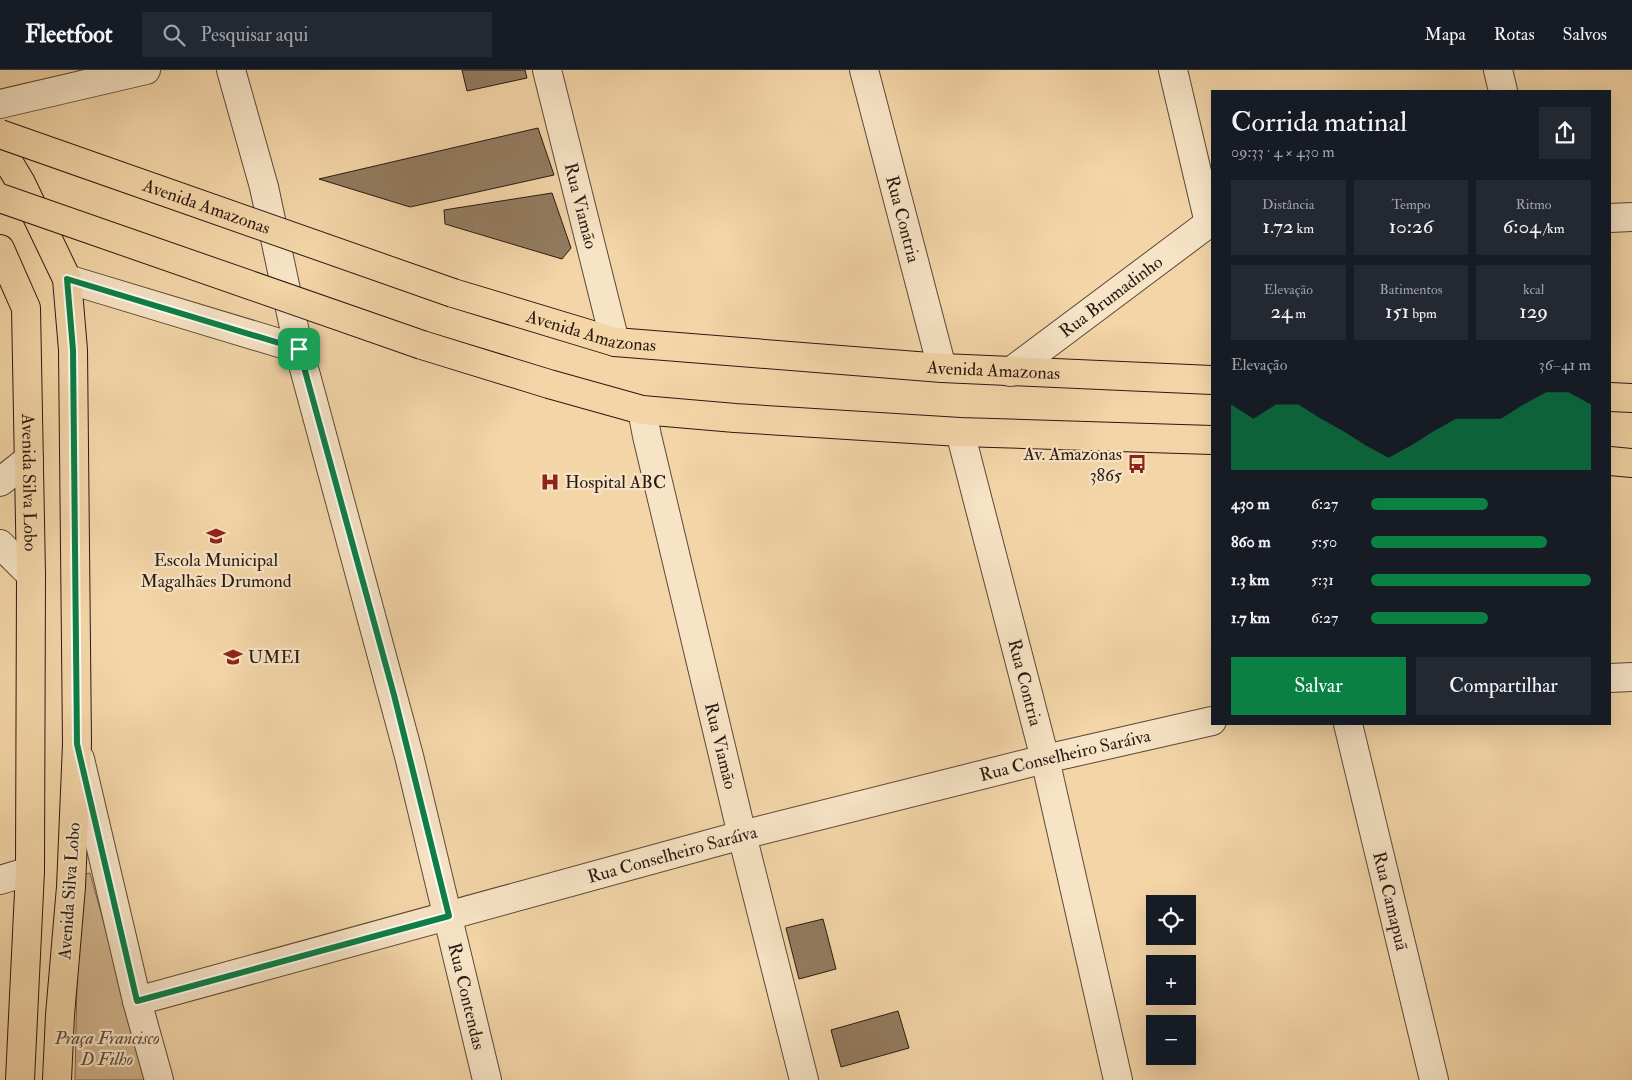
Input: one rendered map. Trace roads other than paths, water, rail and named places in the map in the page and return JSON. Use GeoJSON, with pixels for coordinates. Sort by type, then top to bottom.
{"type":"FeatureCollection","features":[{"type":"Feature","properties":{"kind":"main road","name":"Avenida Amazonas"},"geometry":{"type":"LineString","coordinates":[[0,134],[453,293],[615,342],[942,368],[1211,380]]}},
{"type":"Feature","properties":{"kind":"main road","name":"Avenida Silva Lobo"},"geometry":{"type":"LineString","coordinates":[[0,148],[21,183],[67,279],[73,350],[77,744],[71,887],[60,1016],[57,1080]]}},
{"type":"Feature","properties":{"kind":"main road"},"geometry":{"type":"LineString","coordinates":[[0,198],[422,345],[642,410],[735,418],[960,432],[1211,440]]}},
{"type":"Feature","properties":{"kind":"main road","name":"Avenida Silva Lobo"},"geometry":{"type":"LineString","coordinates":[[0,249],[26,308],[31,575],[30,871],[20,1080]]}},
{"type":"Feature","properties":{"kind":"main road"},"geometry":{"type":"LineString","coordinates":[[1611,397],[1632,398]]}},
{"type":"Feature","properties":{"kind":"main road"},"geometry":{"type":"LineString","coordinates":[[1611,462],[1632,463]]}},
{"type":"Feature","properties":{"kind":"main road"},"geometry":{"type":"LineString","coordinates":[[30,871],[49,870],[57,872],[71,887]]}},
{"type":"Feature","properties":{"kind":"street"},"geometry":{"type":"LineString","coordinates":[[0,104],[146,70]]}},
{"type":"Feature","properties":{"kind":"street","name":"Rua Contendas"},"geometry":{"type":"LineString","coordinates":[[231,70],[264,187],[299,349],[394,695],[488,1080]]}},
{"type":"Feature","properties":{"kind":"street","name":"Rua Viamão"},"geometry":{"type":"LineString","coordinates":[[547,70],[615,342]]}},
{"type":"Feature","properties":{"kind":"street","name":"Rua Contria"},"geometry":{"type":"LineString","coordinates":[[864,70],[942,368]]}},
{"type":"Feature","properties":{"kind":"street"},"geometry":{"type":"LineString","coordinates":[[1172,70],[1211,223]]}},
{"type":"Feature","properties":{"kind":"street"},"geometry":{"type":"LineString","coordinates":[[1498,70],[1503,90]]}},
{"type":"Feature","properties":{"kind":"street"},"geometry":{"type":"LineString","coordinates":[[1611,218],[1632,217]]}},
{"type":"Feature","properties":{"kind":"street","name":"Rua Brumadinho"},"geometry":{"type":"LineString","coordinates":[[1010,372],[1211,223]]}},
{"type":"Feature","properties":{"kind":"street"},"geometry":{"type":"LineString","coordinates":[[67,279],[299,349]]}},
{"type":"Feature","properties":{"kind":"street","name":"Rua Viamão"},"geometry":{"type":"LineString","coordinates":[[642,410],[646,436],[742,835],[804,1080]]}},
{"type":"Feature","properties":{"kind":"street","name":"Rua Contria"},"geometry":{"type":"LineString","coordinates":[[960,432],[1046,759],[1118,1080]]}},
{"type":"Feature","properties":{"kind":"street"},"geometry":{"type":"LineString","coordinates":[[0,482],[29,459]]}},
{"type":"Feature","properties":{"kind":"street"},"geometry":{"type":"LineString","coordinates":[[0,544],[31,575]]}},
{"type":"Feature","properties":{"kind":"street"},"geometry":{"type":"LineString","coordinates":[[1611,678],[1632,677]]}},
{"type":"Feature","properties":{"kind":"street","name":"Rua Conselheiro Saráiva"},"geometry":{"type":"LineString","coordinates":[[137,1001],[742,835],[1046,759],[1211,720]]}},
{"type":"Feature","properties":{"kind":"street","name":"Rua Camapuã"},"geometry":{"type":"LineString","coordinates":[[1348,725],[1434,1080]]}},
{"type":"Feature","properties":{"kind":"street"},"geometry":{"type":"LineString","coordinates":[[77,744],[137,1001],[159,1080]]}},
{"type":"Feature","properties":{"kind":"street"},"geometry":{"type":"LineString","coordinates":[[0,880],[30,871]]}},
{"type":"Feature","properties":{"kind":"place","name":"Av. Amazonas 3865"},"geometry":{"type":"Point","coordinates":[1137,464]}},
{"type":"Feature","properties":{"kind":"place","name":"Hospital ABC"},"geometry":{"type":"Point","coordinates":[550,482]}},
{"type":"Feature","properties":{"kind":"place","name":"Escola Municipal Magalhães Drumond"},"geometry":{"type":"Point","coordinates":[216,536]}},
{"type":"Feature","properties":{"kind":"place","name":"UMEI"},"geometry":{"type":"Point","coordinates":[233,657]}},
{"type":"Feature","properties":{"kind":"park label","name":"Praça Francisco D Filho"},"geometry":{"type":"Point","coordinates":[107,1048]}}]}
